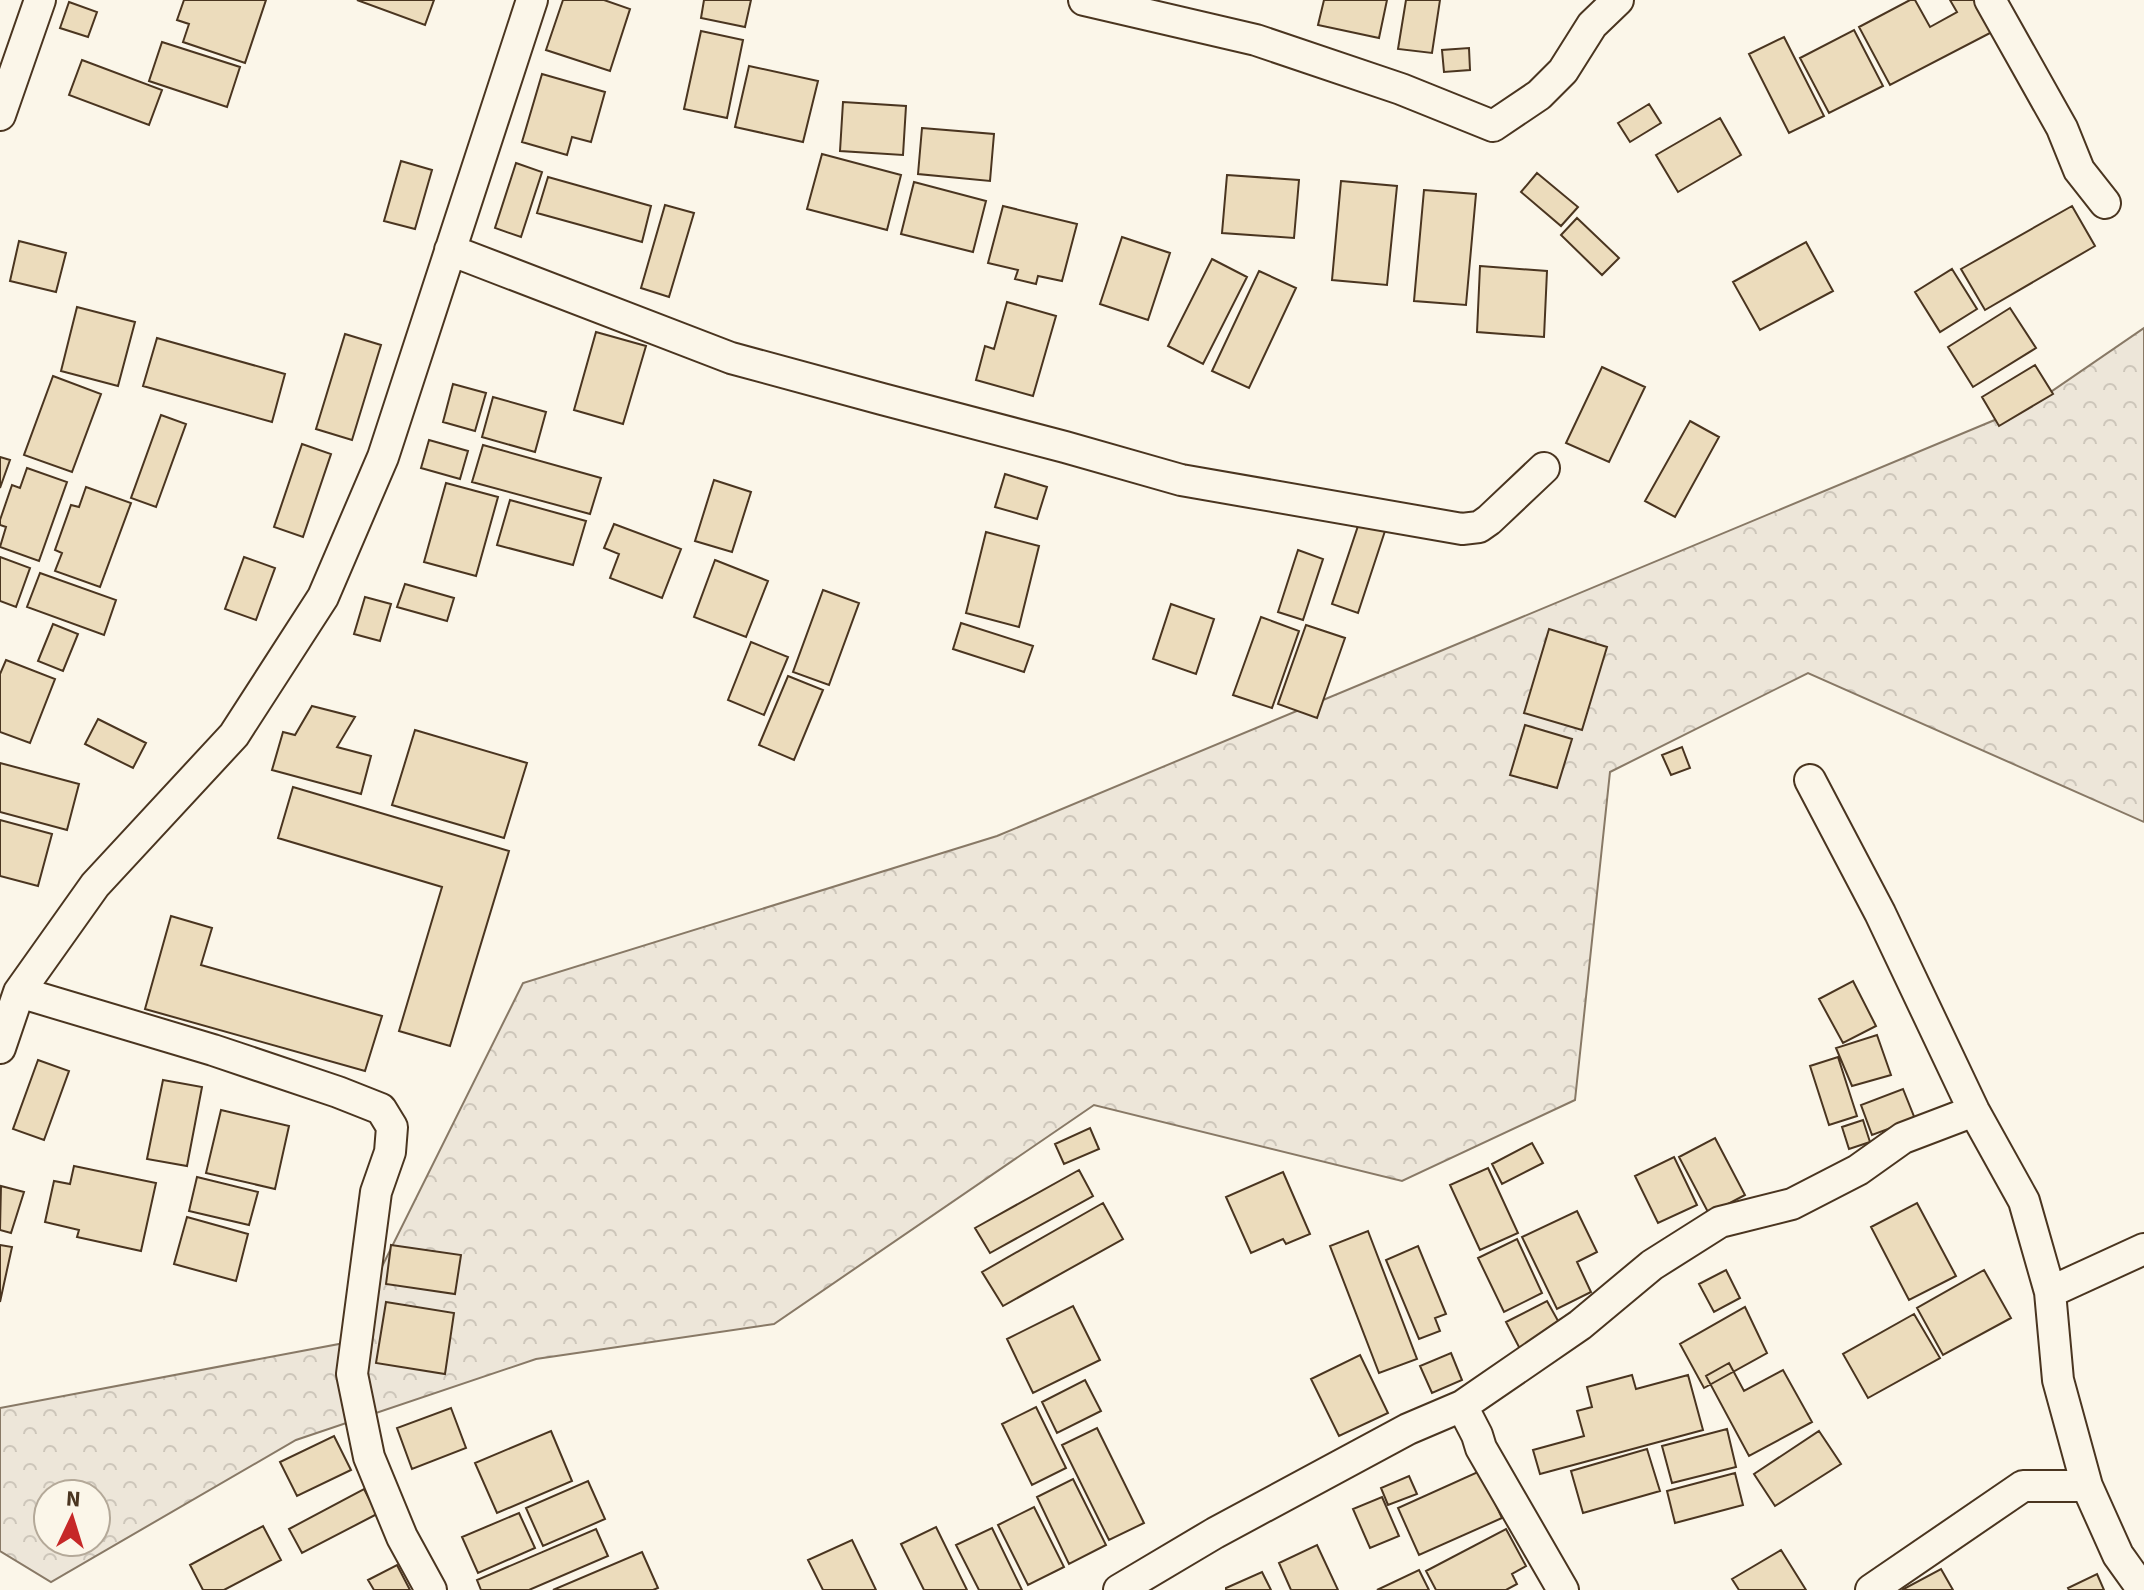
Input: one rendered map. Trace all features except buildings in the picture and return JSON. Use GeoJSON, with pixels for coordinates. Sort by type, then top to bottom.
{"type":"FeatureCollection","features":[{"type":"Feature","properties":{"kind":"street"},"geometry":{"type":"LineString","coordinates":[[0,115],[40,0]]}},
{"type":"Feature","properties":{"kind":"street"},"geometry":{"type":"LineString","coordinates":[[0,1048],[19,992],[95,885],[234,735],[323,597],[383,457],[532,0]]}},
{"type":"Feature","properties":{"kind":"street"},"geometry":{"type":"LineString","coordinates":[[1084,0],[1256,40],[1401,89],[1493,126],[1539,95],[1563,71],[1592,25],[1618,0]]}},
{"type":"Feature","properties":{"kind":"street"},"geometry":{"type":"LineString","coordinates":[[1990,0],[2062,128],[2079,170],[2105,203]]}},
{"type":"Feature","properties":{"kind":"street"},"geometry":{"type":"LineString","coordinates":[[450,250],[731,358],[1181,480],[1462,529],[1479,527],[1489,520],[1544,468]]}},
{"type":"Feature","properties":{"kind":"street"},"geometry":{"type":"LineString","coordinates":[[1810,780],[1880,913],[1974,1111],[2024,1201],[2050,1292],[2058,1380],[2087,1486],[2118,1555],[2143,1590]]}},
{"type":"Feature","properties":{"kind":"street"},"geometry":{"type":"LineString","coordinates":[[19,992],[213,1050],[381,1109],[392,1127],[390,1152],[376,1192],[352,1374],[369,1457],[402,1537],[431,1590]]}},
{"type":"Feature","properties":{"kind":"street"},"geometry":{"type":"LineString","coordinates":[[1119,1590],[1215,1533],[1408,1429],[1462,1406],[1580,1325],[1652,1265],[1720,1222],[1792,1204],[1858,1170],[1903,1138],[1974,1111]]}},
{"type":"Feature","properties":{"kind":"street"},"geometry":{"type":"LineString","coordinates":[[2050,1292],[2144,1249]]}},
{"type":"Feature","properties":{"kind":"street"},"geometry":{"type":"LineString","coordinates":[[1462,1406],[1481,1448],[1563,1590]]}},
{"type":"Feature","properties":{"kind":"street"},"geometry":{"type":"LineString","coordinates":[[1871,1590],[2023,1486],[2087,1486]]}},
{"type":"Feature","properties":{"kind":"green space"},"geometry":{"type":"Polygon","coordinates":[[[2144,328],[2144,822],[1808,673],[1610,772],[1575,1100],[1402,1181],[1094,1105],[774,1324],[536,1359],[296,1440],[112,1547],[112,1478],[32,1478],[32,1558],[92,1558],[51,1582],[0,1551],[0,1408],[344,1343],[523,983],[997,836],[2033,404],[2144,328]]]}}]}
